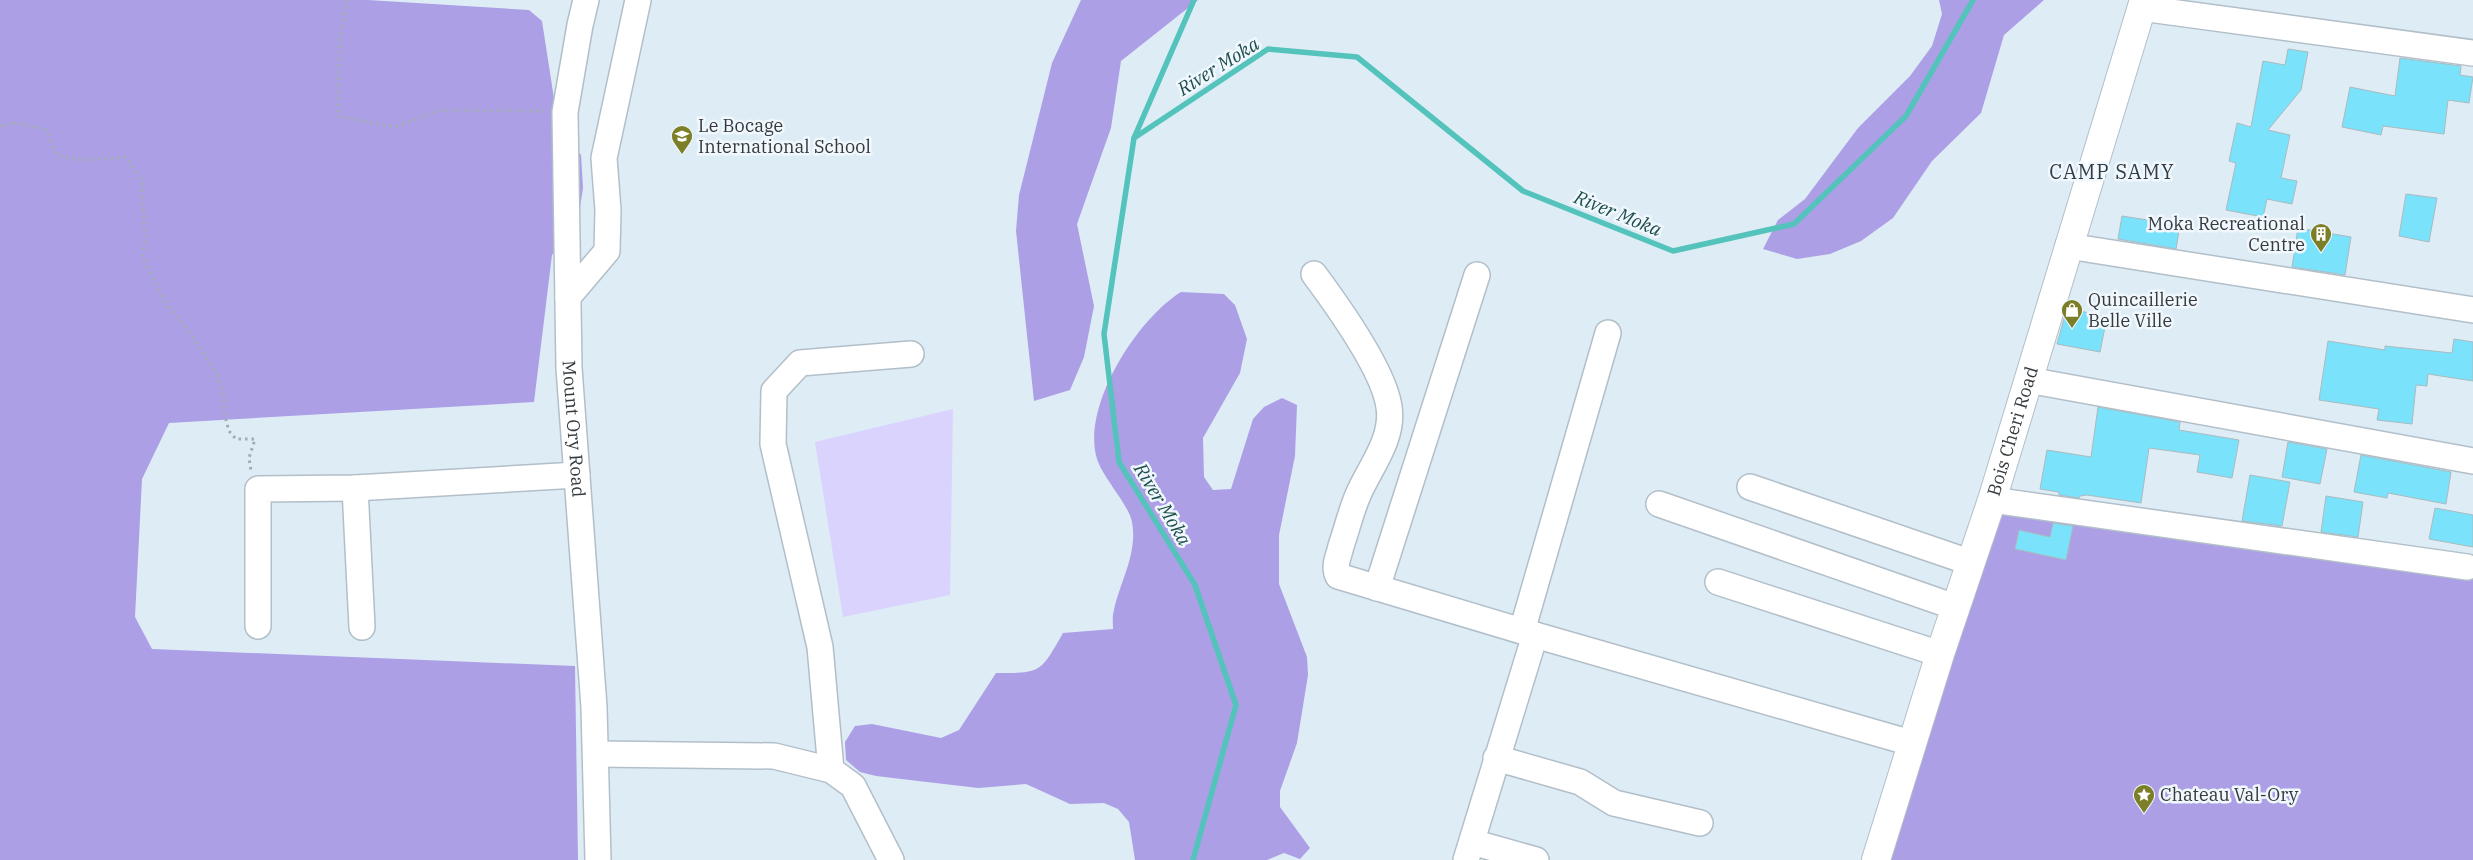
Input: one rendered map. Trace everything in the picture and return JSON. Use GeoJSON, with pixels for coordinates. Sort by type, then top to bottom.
{"type":"FeatureCollection","features":[{"type":"Feature","properties":{"kind":"main road","name":"Bois Cheri Road"},"geometry":{"type":"LineString","coordinates":[[1876,860],[1969,562],[1992,500],[2143,4]]}},
{"type":"Feature","properties":{"kind":"street","name":"Mount Ory Road"},"geometry":{"type":"LineString","coordinates":[[586,0],[565,112],[569,368],[596,754],[598,860]]}},
{"type":"Feature","properties":{"kind":"street"},"geometry":{"type":"LineString","coordinates":[[568,297],[607,251],[608,210],[604,158],[638,0]]}},
{"type":"Feature","properties":{"kind":"street"},"geometry":{"type":"LineString","coordinates":[[2143,4],[2473,53]]}},
{"type":"Feature","properties":{"kind":"street"},"geometry":{"type":"LineString","coordinates":[[2068,246],[2473,310]]}},
{"type":"Feature","properties":{"kind":"street"},"geometry":{"type":"LineString","coordinates":[[1314,274],[1338,306],[1378,373],[1389,405],[1390,418],[1387,436],[1358,496],[1336,570],[1341,578],[1529,634],[1911,743]]}},
{"type":"Feature","properties":{"kind":"street"},"geometry":{"type":"LineString","coordinates":[[1377,588],[1477,275]]}},
{"type":"Feature","properties":{"kind":"street"},"geometry":{"type":"LineString","coordinates":[[1536,860],[1469,851],[1496,758],[1608,333]]}},
{"type":"Feature","properties":{"kind":"street"},"geometry":{"type":"LineString","coordinates":[[831,770],[820,647],[773,444],[774,391],[800,363],[911,354]]}},
{"type":"Feature","properties":{"kind":"street"},"geometry":{"type":"LineString","coordinates":[[2028,380],[2473,461]]}},
{"type":"Feature","properties":{"kind":"street"},"geometry":{"type":"LineString","coordinates":[[258,626],[258,489],[355,488],[577,475]]}},
{"type":"Feature","properties":{"kind":"street"},"geometry":{"type":"LineString","coordinates":[[1750,487],[1969,562]]}},
{"type":"Feature","properties":{"kind":"street"},"geometry":{"type":"LineString","coordinates":[[355,488],[362,628]]}},
{"type":"Feature","properties":{"kind":"street"},"geometry":{"type":"LineString","coordinates":[[1992,500],[2467,567]]}},
{"type":"Feature","properties":{"kind":"street"},"geometry":{"type":"LineString","coordinates":[[1659,504],[1955,607]]}},
{"type":"Feature","properties":{"kind":"street"},"geometry":{"type":"LineString","coordinates":[[1718,582],[1940,654]]}},
{"type":"Feature","properties":{"kind":"street"},"geometry":{"type":"LineString","coordinates":[[596,754],[774,756],[831,770],[853,786],[891,860]]}},
{"type":"Feature","properties":{"kind":"street"},"geometry":{"type":"LineString","coordinates":[[1496,758],[1580,782],[1614,803],[1700,824]]}},
{"type":"Feature","properties":{"kind":"path"},"geometry":{"type":"LineString","coordinates":[[347,0],[340,38],[338,116],[394,126],[441,110],[565,112]]}},
{"type":"Feature","properties":{"kind":"path"},"geometry":{"type":"LineString","coordinates":[[0,126],[16,124],[47,130],[58,156],[81,160],[126,158],[142,181],[145,242],[142,256],[167,306],[187,329],[216,372],[224,396],[224,413],[229,431],[236,439],[255,438],[250,458],[251,473],[258,489]]}},
{"type":"Feature","properties":{"kind":"shaded area"},"geometry":{"type":"Polygon","coordinates":[[[0,0],[368,0],[529,10],[542,21],[559,131],[581,155],[583,188],[578,221],[552,255],[534,402],[169,423],[142,479],[135,617],[152,649],[575,666],[578,860],[0,860],[0,0]]]}},
{"type":"Feature","properties":{"kind":"shaded area"},"geometry":{"type":"Polygon","coordinates":[[[1081,0],[1198,0],[1121,61],[1111,128],[1077,224],[1094,306],[1084,357],[1070,390],[1034,401],[1016,231],[1019,195],[1052,63],[1081,0]]]}},
{"type":"Feature","properties":{"kind":"shaded area"},"geometry":{"type":"Polygon","coordinates":[[[1939,0],[2044,0],[2004,35],[1981,113],[1932,161],[1893,218],[1861,241],[1830,254],[1797,259],[1763,249],[1778,220],[1805,199],[1858,128],[1910,76],[1932,46],[1942,14],[1939,0]]]}},
{"type":"Feature","properties":{"kind":"shaded area"},"geometry":{"type":"Polygon","coordinates":[[[1181,292],[1224,294],[1235,305],[1247,339],[1240,373],[1203,438],[1204,477],[1213,490],[1231,489],[1253,419],[1264,407],[1282,398],[1297,405],[1295,456],[1279,535],[1279,584],[1307,657],[1308,675],[1297,743],[1280,791],[1280,807],[1310,848],[1300,859],[1284,853],[1267,860],[1135,860],[1129,822],[1118,809],[1104,803],[1070,804],[1026,784],[978,788],[876,776],[860,772],[846,760],[845,742],[855,726],[872,724],[941,738],[959,730],[996,673],[1023,672],[1038,668],[1049,656],[1063,633],[1113,629],[1113,612],[1131,556],[1133,534],[1130,515],[1097,459],[1094,438],[1097,415],[1105,390],[1116,366],[1131,343],[1147,322],[1181,292]]]}},
{"type":"Feature","properties":{"kind":"shaded area"},"geometry":{"type":"Polygon","coordinates":[[[953,409],[950,595],[843,617],[815,442],[953,409]]]}},
{"type":"Feature","properties":{"kind":"shaded area"},"geometry":{"type":"Polygon","coordinates":[[[1996,489],[2180,513],[2224,524],[2473,558],[2473,860],[1884,860],[1996,489]]]}},
{"type":"Feature","properties":{"kind":"building"},"geometry":{"type":"Polygon","coordinates":[[[2288,49],[2308,52],[2301,90],[2268,130],[2290,135],[2281,178],[2297,181],[2292,204],[2267,199],[2263,217],[2226,210],[2236,163],[2229,161],[2237,123],[2251,127],[2263,61],[2285,65],[2288,49]]]}},
{"type":"Feature","properties":{"kind":"building"},"geometry":{"type":"Polygon","coordinates":[[[2400,58],[2461,66],[2460,75],[2473,77],[2469,103],[2448,100],[2444,134],[2383,126],[2381,135],[2342,127],[2350,87],[2395,96],[2400,58]]]}},
{"type":"Feature","properties":{"kind":"building"},"geometry":{"type":"Polygon","coordinates":[[[2406,194],[2437,198],[2429,242],[2399,236],[2406,194]]]}},
{"type":"Feature","properties":{"kind":"building"},"geometry":{"type":"Polygon","coordinates":[[[2122,216],[2180,225],[2176,249],[2118,239],[2122,216]]]}},
{"type":"Feature","properties":{"kind":"building","name":"Moka Recreational Centre"},"geometry":{"type":"Polygon","coordinates":[[[2298,228],[2351,237],[2345,275],[2292,267],[2298,228]]]}},
{"type":"Feature","properties":{"kind":"building"},"geometry":{"type":"Polygon","coordinates":[[[2067,308],[2107,317],[2100,352],[2057,344],[2067,308]]]}},
{"type":"Feature","properties":{"kind":"building"},"geometry":{"type":"Polygon","coordinates":[[[2454,339],[2473,342],[2473,381],[2428,374],[2427,386],[2416,385],[2412,424],[2377,420],[2379,409],[2319,400],[2328,341],[2385,350],[2385,346],[2452,353],[2454,339]]]}},
{"type":"Feature","properties":{"kind":"building"},"geometry":{"type":"Polygon","coordinates":[[[2098,407],[2180,422],[2179,430],[2239,440],[2232,478],[2197,472],[2200,455],[2149,448],[2141,503],[2087,495],[2080,496],[2079,498],[2059,495],[2059,492],[2040,489],[2047,450],[2091,457],[2098,407]]]}},
{"type":"Feature","properties":{"kind":"building"},"geometry":{"type":"Polygon","coordinates":[[[2288,442],[2327,449],[2320,484],[2282,477],[2288,442]]]}},
{"type":"Feature","properties":{"kind":"building"},"geometry":{"type":"Polygon","coordinates":[[[2361,455],[2451,472],[2446,504],[2388,493],[2387,498],[2354,492],[2361,455]]]}},
{"type":"Feature","properties":{"kind":"building"},"geometry":{"type":"Polygon","coordinates":[[[2250,475],[2290,482],[2282,526],[2242,521],[2250,475]]]}},
{"type":"Feature","properties":{"kind":"building"},"geometry":{"type":"Polygon","coordinates":[[[2326,496],[2363,502],[2358,537],[2321,532],[2326,496]]]}},
{"type":"Feature","properties":{"kind":"building"},"geometry":{"type":"Polygon","coordinates":[[[2435,508],[2473,515],[2473,547],[2429,539],[2435,508]]]}},
{"type":"Feature","properties":{"kind":"building"},"geometry":{"type":"Polygon","coordinates":[[[2053,523],[2073,526],[2066,560],[2015,549],[2019,530],[2050,537],[2053,523]]]}},
{"type":"Feature","properties":{"kind":"waterway"},"geometry":{"type":"LineString","coordinates":[[1134,138],[1194,0]]}},
{"type":"Feature","properties":{"kind":"waterway","name":"River Moka"},"geometry":{"type":"LineString","coordinates":[[1193,860],[1236,705],[1195,585],[1119,462],[1104,334],[1134,138],[1268,49],[1357,57],[1523,191],[1673,251],[1794,224],[1906,116],[1973,0]]}},
{"type":"Feature","properties":{"kind":"place","name":"Le Bocage International School"},"geometry":{"type":"Point","coordinates":[682,155]}},
{"type":"Feature","properties":{"kind":"place","name":"Moka Recreational Centre"},"geometry":{"type":"Point","coordinates":[2321,253]}},
{"type":"Feature","properties":{"kind":"place","name":"Quincaillerie Belle Ville"},"geometry":{"type":"Point","coordinates":[2072,329]}},
{"type":"Feature","properties":{"kind":"place","name":"Chateau Val-Ory"},"geometry":{"type":"Point","coordinates":[2144,814]}},
{"type":"Feature","properties":{"kind":"district","name":"CAMP SAMY"},"geometry":{"type":"Point","coordinates":[2112,172]}}]}
